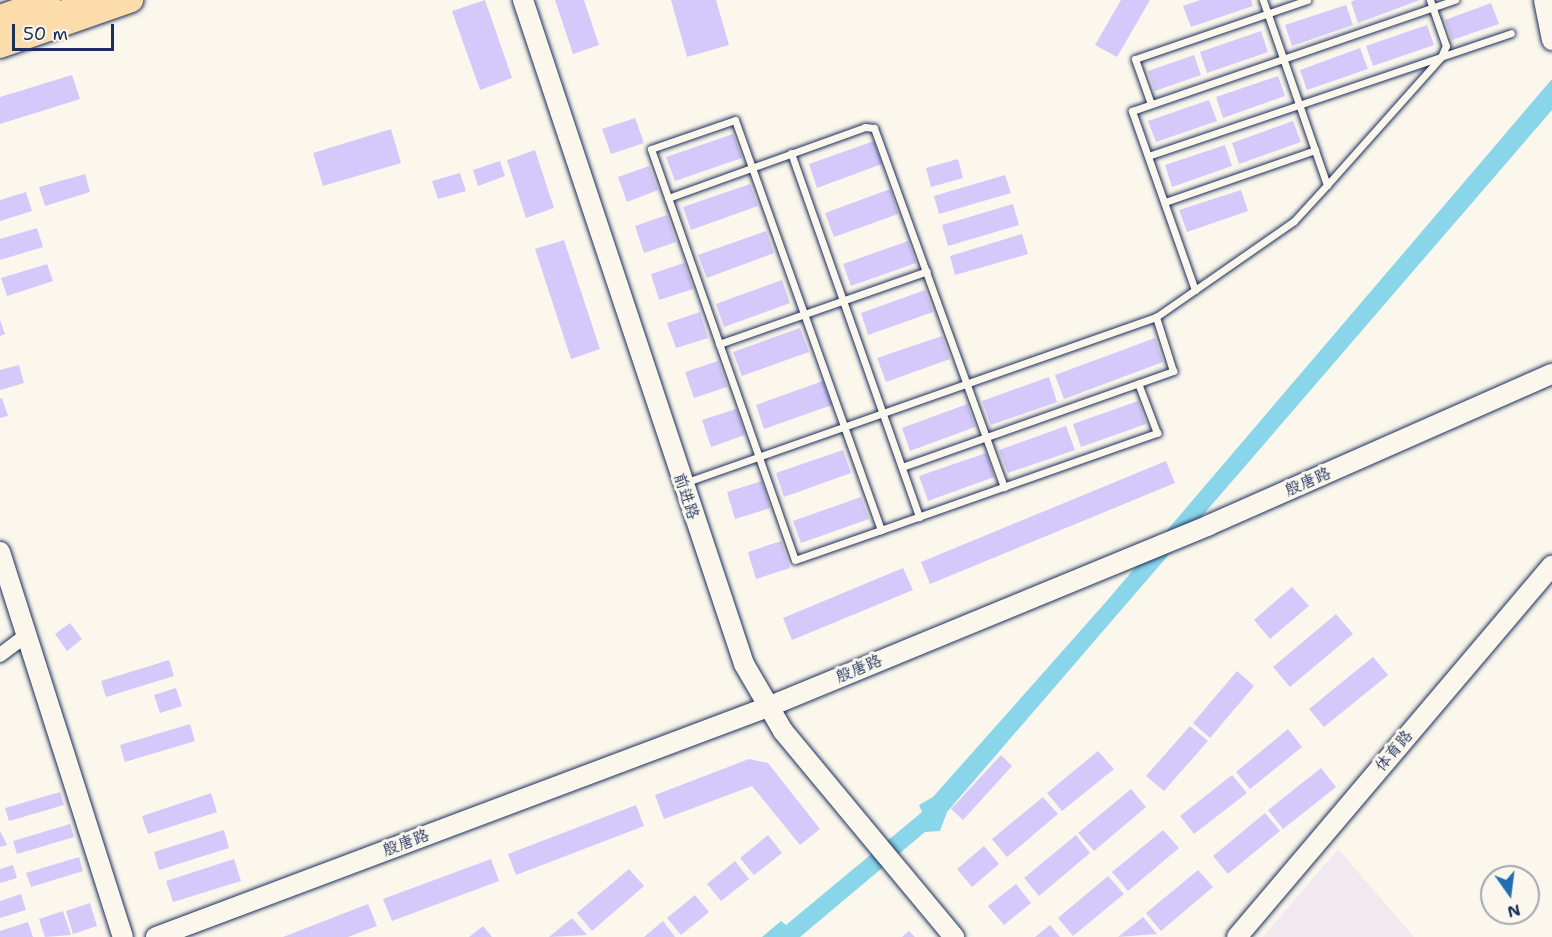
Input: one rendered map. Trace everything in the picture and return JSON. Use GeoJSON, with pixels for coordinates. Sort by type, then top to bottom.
{"type":"FeatureCollection","features":[{"type":"Feature","properties":{"kind":"highway"},"geometry":{"type":"LineString","coordinates":[[0,17],[48,0]]}},
{"type":"Feature","properties":{"kind":"highway"},"geometry":{"type":"LineString","coordinates":[[0,46],[131,0]]}},
{"type":"Feature","properties":{"kind":"main road"},"geometry":{"type":"LineString","coordinates":[[0,33],[92,0]]}},
{"type":"Feature","properties":{"kind":"street","name":"前进路"},"geometry":{"type":"LineString","coordinates":[[523,0],[681,484],[744,664],[768,707],[865,833],[954,937]]}},
{"type":"Feature","properties":{"kind":"street"},"geometry":{"type":"LineString","coordinates":[[1544,0],[1552,40]]}},
{"type":"Feature","properties":{"kind":"street","name":"殷唐路"},"geometry":{"type":"LineString","coordinates":[[156,937],[768,707],[1209,525],[1552,374]]}},
{"type":"Feature","properties":{"kind":"street"},"geometry":{"type":"LineString","coordinates":[[0,552],[123,937]]}},
{"type":"Feature","properties":{"kind":"street","name":"体育路"},"geometry":{"type":"LineString","coordinates":[[1237,937],[1552,566]]}},
{"type":"Feature","properties":{"kind":"street"},"geometry":{"type":"LineString","coordinates":[[0,655],[25,636]]}},
{"type":"Feature","properties":{"kind":"lane"},"geometry":{"type":"LineString","coordinates":[[1263,0],[1327,185]]}},
{"type":"Feature","properties":{"kind":"lane"},"geometry":{"type":"LineString","coordinates":[[1151,104],[1135,59],[1307,0]]}},
{"type":"Feature","properties":{"kind":"lane"},"geometry":{"type":"LineString","coordinates":[[1195,290],[1132,111],[1284,59],[1432,4],[1455,0]]}},
{"type":"Feature","properties":{"kind":"lane"},"geometry":{"type":"LineString","coordinates":[[681,484],[1156,317],[1294,221],[1441,57],[1446,46],[1432,4]]}},
{"type":"Feature","properties":{"kind":"lane"},"geometry":{"type":"LineString","coordinates":[[1148,156],[1511,33]]}},
{"type":"Feature","properties":{"kind":"lane"},"geometry":{"type":"LineString","coordinates":[[880,530],[735,120],[651,150],[795,560],[1157,433],[1138,383]]}},
{"type":"Feature","properties":{"kind":"lane"},"geometry":{"type":"LineString","coordinates":[[668,198],[865,126],[874,128],[1004,487]]}},
{"type":"Feature","properties":{"kind":"lane"},"geometry":{"type":"LineString","coordinates":[[1165,202],[1315,150]]}},
{"type":"Feature","properties":{"kind":"lane"},"geometry":{"type":"LineString","coordinates":[[791,153],[919,517]]}},
{"type":"Feature","properties":{"kind":"lane"},"geometry":{"type":"LineString","coordinates":[[719,344],[927,271]]}},
{"type":"Feature","properties":{"kind":"lane"},"geometry":{"type":"LineString","coordinates":[[902,467],[1173,371],[1156,317]]}},
{"type":"Feature","properties":{"kind":"shaded area"},"geometry":{"type":"Polygon","coordinates":[[[1338,849],[1414,937],[1263,937],[1338,849]]]}},
{"type":"Feature","properties":{"kind":"water"},"geometry":{"type":"Polygon","coordinates":[[[1552,79],[1552,110],[947,812],[940,831],[925,832],[800,937],[762,937],[781,921],[786,925],[922,812],[919,805],[933,797],[1105,603],[1552,79]]]}},
{"type":"Feature","properties":{"kind":"building"},"geometry":{"type":"Polygon","coordinates":[[[485,0],[512,78],[480,90],[452,11],[485,0]]]}},
{"type":"Feature","properties":{"kind":"building"},"geometry":{"type":"Polygon","coordinates":[[[555,0],[584,0],[599,45],[573,54],[555,0]]]}},
{"type":"Feature","properties":{"kind":"building"},"geometry":{"type":"Polygon","coordinates":[[[671,0],[716,0],[729,45],[687,57],[671,0]]]}},
{"type":"Feature","properties":{"kind":"building"},"geometry":{"type":"Polygon","coordinates":[[[1121,0],[1150,0],[1117,57],[1095,45],[1121,0]]]}},
{"type":"Feature","properties":{"kind":"building"},"geometry":{"type":"Polygon","coordinates":[[[1200,0],[1251,0],[1253,6],[1191,27],[1183,6],[1200,0]]]}},
{"type":"Feature","properties":{"kind":"building"},"geometry":{"type":"Polygon","coordinates":[[[1355,0],[1420,0],[1358,23],[1351,2],[1355,0]]]}},
{"type":"Feature","properties":{"kind":"building"},"geometry":{"type":"Polygon","coordinates":[[[1491,3],[1499,24],[1452,40],[1445,20],[1491,3]]]}},
{"type":"Feature","properties":{"kind":"building"},"geometry":{"type":"Polygon","coordinates":[[[1346,5],[1353,25],[1292,46],[1285,25],[1346,5]]]}},
{"type":"Feature","properties":{"kind":"building"},"geometry":{"type":"Polygon","coordinates":[[[1427,25],[1434,45],[1373,66],[1366,46],[1427,25]]]}},
{"type":"Feature","properties":{"kind":"building"},"geometry":{"type":"Polygon","coordinates":[[[1261,31],[1268,52],[1207,73],[1200,52],[1261,31]]]}},
{"type":"Feature","properties":{"kind":"building"},"geometry":{"type":"Polygon","coordinates":[[[1360,48],[1368,69],[1307,90],[1300,70],[1360,48]]]}},
{"type":"Feature","properties":{"kind":"building"},"geometry":{"type":"Polygon","coordinates":[[[1194,55],[1201,75],[1155,91],[1148,71],[1194,55]]]}},
{"type":"Feature","properties":{"kind":"building"},"geometry":{"type":"Polygon","coordinates":[[[72,75],[80,99],[0,124],[0,97],[72,75]]]}},
{"type":"Feature","properties":{"kind":"building"},"geometry":{"type":"Polygon","coordinates":[[[1278,76],[1285,96],[1223,118],[1216,97],[1278,76]]]}},
{"type":"Feature","properties":{"kind":"building"},"geometry":{"type":"Polygon","coordinates":[[[1209,100],[1217,121],[1156,142],[1148,121],[1209,100]]]}},
{"type":"Feature","properties":{"kind":"building"},"geometry":{"type":"Polygon","coordinates":[[[635,118],[644,143],[611,154],[602,129],[635,118]]]}},
{"type":"Feature","properties":{"kind":"building"},"geometry":{"type":"Polygon","coordinates":[[[1293,121],[1301,142],[1239,164],[1232,143],[1293,121]]]}},
{"type":"Feature","properties":{"kind":"building"},"geometry":{"type":"Polygon","coordinates":[[[391,129],[401,163],[323,186],[313,153],[391,129]]]}},
{"type":"Feature","properties":{"kind":"building"},"geometry":{"type":"Polygon","coordinates":[[[733,134],[742,158],[675,181],[666,157],[733,134]]]}},
{"type":"Feature","properties":{"kind":"building"},"geometry":{"type":"Polygon","coordinates":[[[874,141],[882,164],[817,188],[809,164],[874,141]]]}},
{"type":"Feature","properties":{"kind":"building"},"geometry":{"type":"Polygon","coordinates":[[[1225,145],[1232,166],[1172,187],[1165,165],[1225,145]]]}},
{"type":"Feature","properties":{"kind":"building"},"geometry":{"type":"Polygon","coordinates":[[[535,150],[554,208],[526,218],[507,160],[535,150]]]}},
{"type":"Feature","properties":{"kind":"building"},"geometry":{"type":"Polygon","coordinates":[[[958,159],[963,178],[931,187],[926,168],[958,159]]]}},
{"type":"Feature","properties":{"kind":"building"},"geometry":{"type":"Polygon","coordinates":[[[500,161],[505,176],[478,186],[473,170],[500,161]]]}},
{"type":"Feature","properties":{"kind":"building"},"geometry":{"type":"Polygon","coordinates":[[[649,166],[658,190],[627,202],[618,177],[649,166]]]}},
{"type":"Feature","properties":{"kind":"building"},"geometry":{"type":"Polygon","coordinates":[[[460,173],[466,191],[438,199],[432,181],[460,173]]]}},
{"type":"Feature","properties":{"kind":"building"},"geometry":{"type":"Polygon","coordinates":[[[85,174],[90,192],[45,206],[39,187],[85,174]]]}},
{"type":"Feature","properties":{"kind":"building"},"geometry":{"type":"Polygon","coordinates":[[[1005,175],[1011,193],[939,214],[934,196],[1005,175]]]}},
{"type":"Feature","properties":{"kind":"building"},"geometry":{"type":"Polygon","coordinates":[[[750,184],[758,206],[691,230],[683,207],[750,184]]]}},
{"type":"Feature","properties":{"kind":"building"},"geometry":{"type":"Polygon","coordinates":[[[890,189],[898,214],[834,237],[825,213],[890,189]]]}},
{"type":"Feature","properties":{"kind":"building"},"geometry":{"type":"Polygon","coordinates":[[[1241,190],[1248,211],[1187,232],[1179,210],[1241,190]]]}},
{"type":"Feature","properties":{"kind":"building"},"geometry":{"type":"Polygon","coordinates":[[[26,192],[32,211],[0,221],[0,200],[26,192]]]}},
{"type":"Feature","properties":{"kind":"building"},"geometry":{"type":"Polygon","coordinates":[[[1013,204],[1019,225],[948,246],[942,225],[1013,204]]]}},
{"type":"Feature","properties":{"kind":"building"},"geometry":{"type":"Polygon","coordinates":[[[667,215],[676,242],[644,253],[635,226],[667,215]]]}},
{"type":"Feature","properties":{"kind":"building"},"geometry":{"type":"Polygon","coordinates":[[[37,228],[43,247],[0,260],[0,239],[37,228]]]}},
{"type":"Feature","properties":{"kind":"building"},"geometry":{"type":"Polygon","coordinates":[[[766,231],[774,253],[707,278],[698,255],[766,231]]]}},
{"type":"Feature","properties":{"kind":"building"},"geometry":{"type":"Polygon","coordinates":[[[1022,234],[1028,254],[955,275],[950,256],[1022,234]]]}},
{"type":"Feature","properties":{"kind":"building"},"geometry":{"type":"Polygon","coordinates":[[[564,240],[600,349],[571,359],[535,249],[564,240]]]}},
{"type":"Feature","properties":{"kind":"building"},"geometry":{"type":"Polygon","coordinates":[[[908,241],[916,263],[851,286],[843,264],[908,241]]]}},
{"type":"Feature","properties":{"kind":"building"},"geometry":{"type":"Polygon","coordinates":[[[684,263],[693,289],[659,300],[651,274],[684,263]]]}},
{"type":"Feature","properties":{"kind":"building"},"geometry":{"type":"Polygon","coordinates":[[[47,264],[53,281],[7,296],[1,278],[47,264]]]}},
{"type":"Feature","properties":{"kind":"building"},"geometry":{"type":"Polygon","coordinates":[[[782,280],[790,303],[724,327],[716,304],[782,280]]]}},
{"type":"Feature","properties":{"kind":"building"},"geometry":{"type":"Polygon","coordinates":[[[925,290],[933,312],[868,335],[861,313],[925,290]]]}},
{"type":"Feature","properties":{"kind":"building"},"geometry":{"type":"Polygon","coordinates":[[[700,312],[708,338],[676,348],[667,323],[700,312]]]}},
{"type":"Feature","properties":{"kind":"building"},"geometry":{"type":"Polygon","coordinates":[[[0,320],[5,334],[0,336],[0,320]]]}},
{"type":"Feature","properties":{"kind":"building"},"geometry":{"type":"Polygon","coordinates":[[[800,328],[809,352],[742,376],[733,352],[800,328]]]}},
{"type":"Feature","properties":{"kind":"building"},"geometry":{"type":"Polygon","coordinates":[[[942,336],[950,359],[886,382],[877,358],[942,336]]]}},
{"type":"Feature","properties":{"kind":"building"},"geometry":{"type":"Polygon","coordinates":[[[1155,338],[1163,362],[1064,399],[1055,375],[1155,338]]]}},
{"type":"Feature","properties":{"kind":"building"},"geometry":{"type":"Polygon","coordinates":[[[718,361],[727,387],[694,398],[685,372],[718,361]]]}},
{"type":"Feature","properties":{"kind":"building"},"geometry":{"type":"Polygon","coordinates":[[[19,365],[24,383],[0,390],[0,370],[19,365]]]}},
{"type":"Feature","properties":{"kind":"building"},"geometry":{"type":"Polygon","coordinates":[[[1049,377],[1057,402],[991,425],[982,401],[1049,377]]]}},
{"type":"Feature","properties":{"kind":"building"},"geometry":{"type":"Polygon","coordinates":[[[823,381],[832,405],[764,429],[756,405],[823,381]]]}},
{"type":"Feature","properties":{"kind":"building"},"geometry":{"type":"Polygon","coordinates":[[[2,398],[8,416],[0,418],[0,399],[2,398]]]}},
{"type":"Feature","properties":{"kind":"building"},"geometry":{"type":"Polygon","coordinates":[[[1138,401],[1146,424],[1081,447],[1073,424],[1138,401]]]}},
{"type":"Feature","properties":{"kind":"building"},"geometry":{"type":"Polygon","coordinates":[[[967,404],[975,427],[910,451],[902,428],[967,404]]]}},
{"type":"Feature","properties":{"kind":"building"},"geometry":{"type":"Polygon","coordinates":[[[736,409],[745,435],[711,447],[702,420],[736,409]]]}},
{"type":"Feature","properties":{"kind":"building"},"geometry":{"type":"Polygon","coordinates":[[[1066,426],[1075,450],[1008,473],[999,450],[1066,426]]]}},
{"type":"Feature","properties":{"kind":"building"},"geometry":{"type":"Polygon","coordinates":[[[843,450],[851,473],[784,497],[776,473],[843,450]]]}},
{"type":"Feature","properties":{"kind":"building"},"geometry":{"type":"Polygon","coordinates":[[[986,453],[994,477],[928,501],[919,476],[986,453]]]}},
{"type":"Feature","properties":{"kind":"building"},"geometry":{"type":"Polygon","coordinates":[[[1166,461],[1175,483],[930,584],[921,562],[1166,461]]]}},
{"type":"Feature","properties":{"kind":"building"},"geometry":{"type":"Polygon","coordinates":[[[762,481],[770,508],[735,519],[727,492],[762,481]]]}},
{"type":"Feature","properties":{"kind":"building"},"geometry":{"type":"Polygon","coordinates":[[[861,497],[869,519],[801,543],[793,521],[861,497]]]}},
{"type":"Feature","properties":{"kind":"building"},"geometry":{"type":"Polygon","coordinates":[[[781,541],[790,568],[756,579],[748,552],[781,541]]]}},
{"type":"Feature","properties":{"kind":"building"},"geometry":{"type":"Polygon","coordinates":[[[903,568],[913,590],[792,640],[783,618],[903,568]]]}},
{"type":"Feature","properties":{"kind":"building"},"geometry":{"type":"Polygon","coordinates":[[[1292,587],[1309,606],[1270,639],[1254,620],[1292,587]]]}},
{"type":"Feature","properties":{"kind":"building"},"geometry":{"type":"Polygon","coordinates":[[[1336,614],[1353,634],[1290,687],[1273,667],[1336,614]]]}},
{"type":"Feature","properties":{"kind":"building"},"geometry":{"type":"Polygon","coordinates":[[[70,623],[82,639],[67,651],[55,634],[70,623]]]}},
{"type":"Feature","properties":{"kind":"building"},"geometry":{"type":"Polygon","coordinates":[[[1373,657],[1388,675],[1324,727],[1309,709],[1373,657]]]}},
{"type":"Feature","properties":{"kind":"building"},"geometry":{"type":"Polygon","coordinates":[[[169,660],[174,676],[106,697],[101,681],[169,660]]]}},
{"type":"Feature","properties":{"kind":"building"},"geometry":{"type":"Polygon","coordinates":[[[1237,671],[1254,686],[1210,738],[1193,723],[1237,671]]]}},
{"type":"Feature","properties":{"kind":"building"},"geometry":{"type":"Polygon","coordinates":[[[176,688],[182,706],[160,713],[154,695],[176,688]]]}},
{"type":"Feature","properties":{"kind":"building"},"geometry":{"type":"Polygon","coordinates":[[[190,724],[195,741],[125,762],[120,745],[190,724]]]}},
{"type":"Feature","properties":{"kind":"building"},"geometry":{"type":"Polygon","coordinates":[[[1190,726],[1208,741],[1164,791],[1146,776],[1190,726]]]}},
{"type":"Feature","properties":{"kind":"building"},"geometry":{"type":"Polygon","coordinates":[[[1288,729],[1302,747],[1250,789],[1236,772],[1288,729]]]}},
{"type":"Feature","properties":{"kind":"building"},"geometry":{"type":"Polygon","coordinates":[[[1098,751],[1114,769],[1062,811],[1047,793],[1098,751]]]}},
{"type":"Feature","properties":{"kind":"building"},"geometry":{"type":"Polygon","coordinates":[[[1001,755],[1012,766],[963,820],[951,809],[1001,755]]]}},
{"type":"Feature","properties":{"kind":"building"},"geometry":{"type":"Polygon","coordinates":[[[749,759],[768,763],[820,829],[800,845],[752,786],[664,819],[655,795],[749,759]]]}},
{"type":"Feature","properties":{"kind":"building"},"geometry":{"type":"Polygon","coordinates":[[[1321,768],[1336,787],[1283,829],[1268,810],[1321,768]]]}},
{"type":"Feature","properties":{"kind":"building"},"geometry":{"type":"Polygon","coordinates":[[[1232,775],[1247,793],[1194,834],[1180,816],[1232,775]]]}},
{"type":"Feature","properties":{"kind":"building"},"geometry":{"type":"Polygon","coordinates":[[[1131,789],[1146,807],[1094,851],[1078,833],[1131,789]]]}},
{"type":"Feature","properties":{"kind":"building"},"geometry":{"type":"Polygon","coordinates":[[[60,792],[64,805],[9,821],[5,808],[60,792]]]}},
{"type":"Feature","properties":{"kind":"building"},"geometry":{"type":"Polygon","coordinates":[[[211,793],[217,812],[148,834],[142,816],[211,793]]]}},
{"type":"Feature","properties":{"kind":"building"},"geometry":{"type":"Polygon","coordinates":[[[1043,797],[1058,814],[1007,857],[992,839],[1043,797]]]}},
{"type":"Feature","properties":{"kind":"building"},"geometry":{"type":"Polygon","coordinates":[[[636,805],[644,826],[516,875],[508,854],[636,805]]]}},
{"type":"Feature","properties":{"kind":"building"},"geometry":{"type":"Polygon","coordinates":[[[1265,813],[1280,831],[1228,874],[1213,856],[1265,813]]]}},
{"type":"Feature","properties":{"kind":"building"},"geometry":{"type":"Polygon","coordinates":[[[70,824],[74,837],[17,854],[13,841],[70,824]]]}},
{"type":"Feature","properties":{"kind":"building"},"geometry":{"type":"Polygon","coordinates":[[[224,830],[229,848],[159,870],[154,852],[224,830]]]}},
{"type":"Feature","properties":{"kind":"building"},"geometry":{"type":"Polygon","coordinates":[[[1163,830],[1179,848],[1128,891],[1112,872],[1163,830]]]}},
{"type":"Feature","properties":{"kind":"building"},"geometry":{"type":"Polygon","coordinates":[[[0,831],[7,845],[0,847],[0,831]]]}},
{"type":"Feature","properties":{"kind":"building"},"geometry":{"type":"Polygon","coordinates":[[[768,835],[782,853],[754,875],[740,858],[768,835]]]}},
{"type":"Feature","properties":{"kind":"building"},"geometry":{"type":"Polygon","coordinates":[[[1076,835],[1090,853],[1039,896],[1024,878],[1076,835]]]}},
{"type":"Feature","properties":{"kind":"building"},"geometry":{"type":"Polygon","coordinates":[[[984,846],[999,864],[972,887],[957,869],[984,846]]]}},
{"type":"Feature","properties":{"kind":"building"},"geometry":{"type":"Polygon","coordinates":[[[79,857],[83,871],[31,887],[26,873],[79,857]]]}},
{"type":"Feature","properties":{"kind":"building"},"geometry":{"type":"Polygon","coordinates":[[[234,859],[241,881],[173,902],[166,881],[234,859]]]}},
{"type":"Feature","properties":{"kind":"building"},"geometry":{"type":"Polygon","coordinates":[[[491,859],[499,881],[392,921],[383,899],[491,859]]]}},
{"type":"Feature","properties":{"kind":"building"},"geometry":{"type":"Polygon","coordinates":[[[735,861],[749,879],[721,901],[707,884],[735,861]]]}},
{"type":"Feature","properties":{"kind":"building"},"geometry":{"type":"Polygon","coordinates":[[[13,865],[17,878],[0,883],[0,869],[13,865]]]}},
{"type":"Feature","properties":{"kind":"building"},"geometry":{"type":"Polygon","coordinates":[[[629,869],[644,886],[592,931],[577,913],[629,869]]]}},
{"type":"Feature","properties":{"kind":"building"},"geometry":{"type":"Polygon","coordinates":[[[1198,870],[1213,887],[1161,931],[1146,913],[1198,870]]]}},
{"type":"Feature","properties":{"kind":"building"},"geometry":{"type":"Polygon","coordinates":[[[1108,876],[1124,894],[1073,936],[1058,918],[1108,876]]]}},
{"type":"Feature","properties":{"kind":"building"},"geometry":{"type":"Polygon","coordinates":[[[1016,884],[1031,903],[1004,925],[988,906],[1016,884]]]}},
{"type":"Feature","properties":{"kind":"building"},"geometry":{"type":"Polygon","coordinates":[[[21,894],[26,910],[0,918],[0,901],[21,894]]]}},
{"type":"Feature","properties":{"kind":"building"},"geometry":{"type":"Polygon","coordinates":[[[695,895],[709,912],[681,935],[667,918],[695,895]]]}},
{"type":"Feature","properties":{"kind":"building"},"geometry":{"type":"Polygon","coordinates":[[[90,903],[97,926],[73,934],[66,911],[90,903]]]}},
{"type":"Feature","properties":{"kind":"building"},"geometry":{"type":"Polygon","coordinates":[[[368,904],[377,926],[348,937],[283,937],[368,904]]]}},
{"type":"Feature","properties":{"kind":"building"},"geometry":{"type":"Polygon","coordinates":[[[63,911],[71,935],[45,937],[39,919],[63,911]]]}},
{"type":"Feature","properties":{"kind":"building"},"geometry":{"type":"Polygon","coordinates":[[[1143,917],[1157,934],[1118,937],[1143,917]]]}},
{"type":"Feature","properties":{"kind":"building"},"geometry":{"type":"Polygon","coordinates":[[[572,918],[587,935],[549,937],[572,918]]]}},
{"type":"Feature","properties":{"kind":"building"},"geometry":{"type":"Polygon","coordinates":[[[663,921],[675,937],[644,937],[663,921]]]}},
{"type":"Feature","properties":{"kind":"building"},"geometry":{"type":"Polygon","coordinates":[[[28,922],[33,937],[0,937],[0,931],[28,922]]]}},
{"type":"Feature","properties":{"kind":"building"},"geometry":{"type":"Polygon","coordinates":[[[1050,925],[1060,937],[1035,937],[1050,925]]]}},
{"type":"Feature","properties":{"kind":"building"},"geometry":{"type":"Polygon","coordinates":[[[483,926],[492,937],[469,937],[483,926]]]}},
{"type":"Feature","properties":{"kind":"building"},"geometry":{"type":"Polygon","coordinates":[[[909,931],[915,937],[902,937],[909,931]]]}}]}
